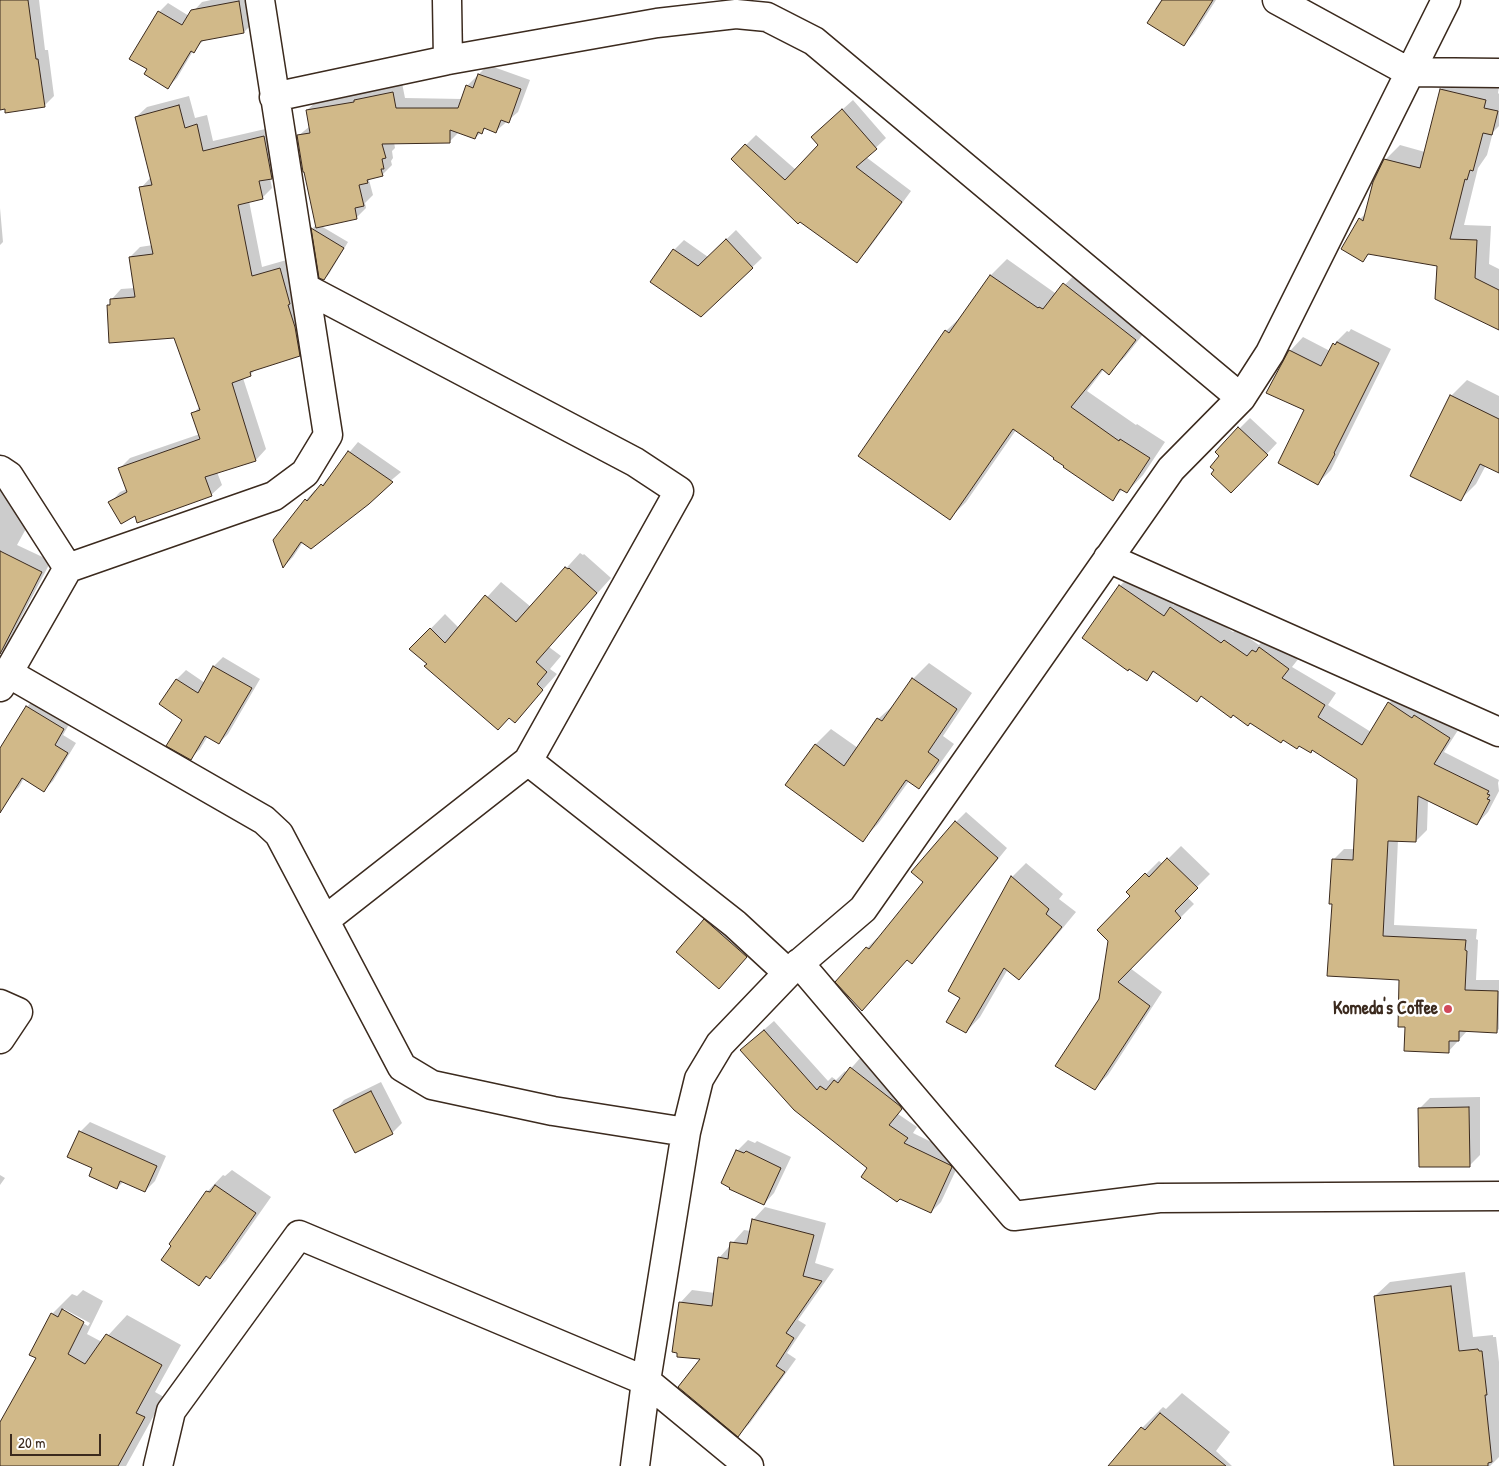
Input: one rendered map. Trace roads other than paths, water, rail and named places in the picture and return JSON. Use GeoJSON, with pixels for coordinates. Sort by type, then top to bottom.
{"type":"FeatureCollection","features":[{"type":"Feature","properties":{"kind":"street"},"geometry":{"type":"LineString","coordinates":[[260,0],[328,435],[305,473],[274,496],[68,568],[4,680],[264,820],[279,834],[402,1068],[432,1085],[553,1111],[686,1132]]}},
{"type":"Feature","properties":{"kind":"street"},"geometry":{"type":"LineString","coordinates":[[447,0],[448,60]]}},
{"type":"Feature","properties":{"kind":"street"},"geometry":{"type":"LineString","coordinates":[[657,23],[670,0]]}},
{"type":"Feature","properties":{"kind":"street"},"geometry":{"type":"LineString","coordinates":[[1277,0],[1409,72],[1499,73]]}},
{"type":"Feature","properties":{"kind":"street"},"geometry":{"type":"LineString","coordinates":[[635,1466],[646,1381],[686,1132],[699,1079],[720,1044],[794,968],[863,910],[1171,468],[1241,398],[1270,353],[1446,0]]}},
{"type":"Feature","properties":{"kind":"street"},"geometry":{"type":"LineString","coordinates":[[274,97],[448,60],[657,23],[736,14],[767,17],[814,41],[1241,398]]}},
{"type":"Feature","properties":{"kind":"street"},"geometry":{"type":"LineString","coordinates":[[305,288],[635,462],[679,491],[528,762],[325,920]]}},
{"type":"Feature","properties":{"kind":"street"},"geometry":{"type":"LineString","coordinates":[[0,470],[9,476],[68,568]]}},
{"type":"Feature","properties":{"kind":"street"},"geometry":{"type":"LineString","coordinates":[[1108,558],[1499,732]]}},
{"type":"Feature","properties":{"kind":"street"},"geometry":{"type":"LineString","coordinates":[[528,762],[794,968],[1014,1216],[1159,1198],[1499,1196]]}},
{"type":"Feature","properties":{"kind":"street"},"geometry":{"type":"LineString","coordinates":[[0,1004],[18,1012],[0,1040]]}},
{"type":"Feature","properties":{"kind":"street"},"geometry":{"type":"LineString","coordinates":[[158,1466],[171,1411],[299,1236],[646,1381],[749,1466]]}},
{"type":"Feature","properties":{"kind":"place","name":"Komeda's Coffee"},"geometry":{"type":"Point","coordinates":[1448,1009]}}]}
